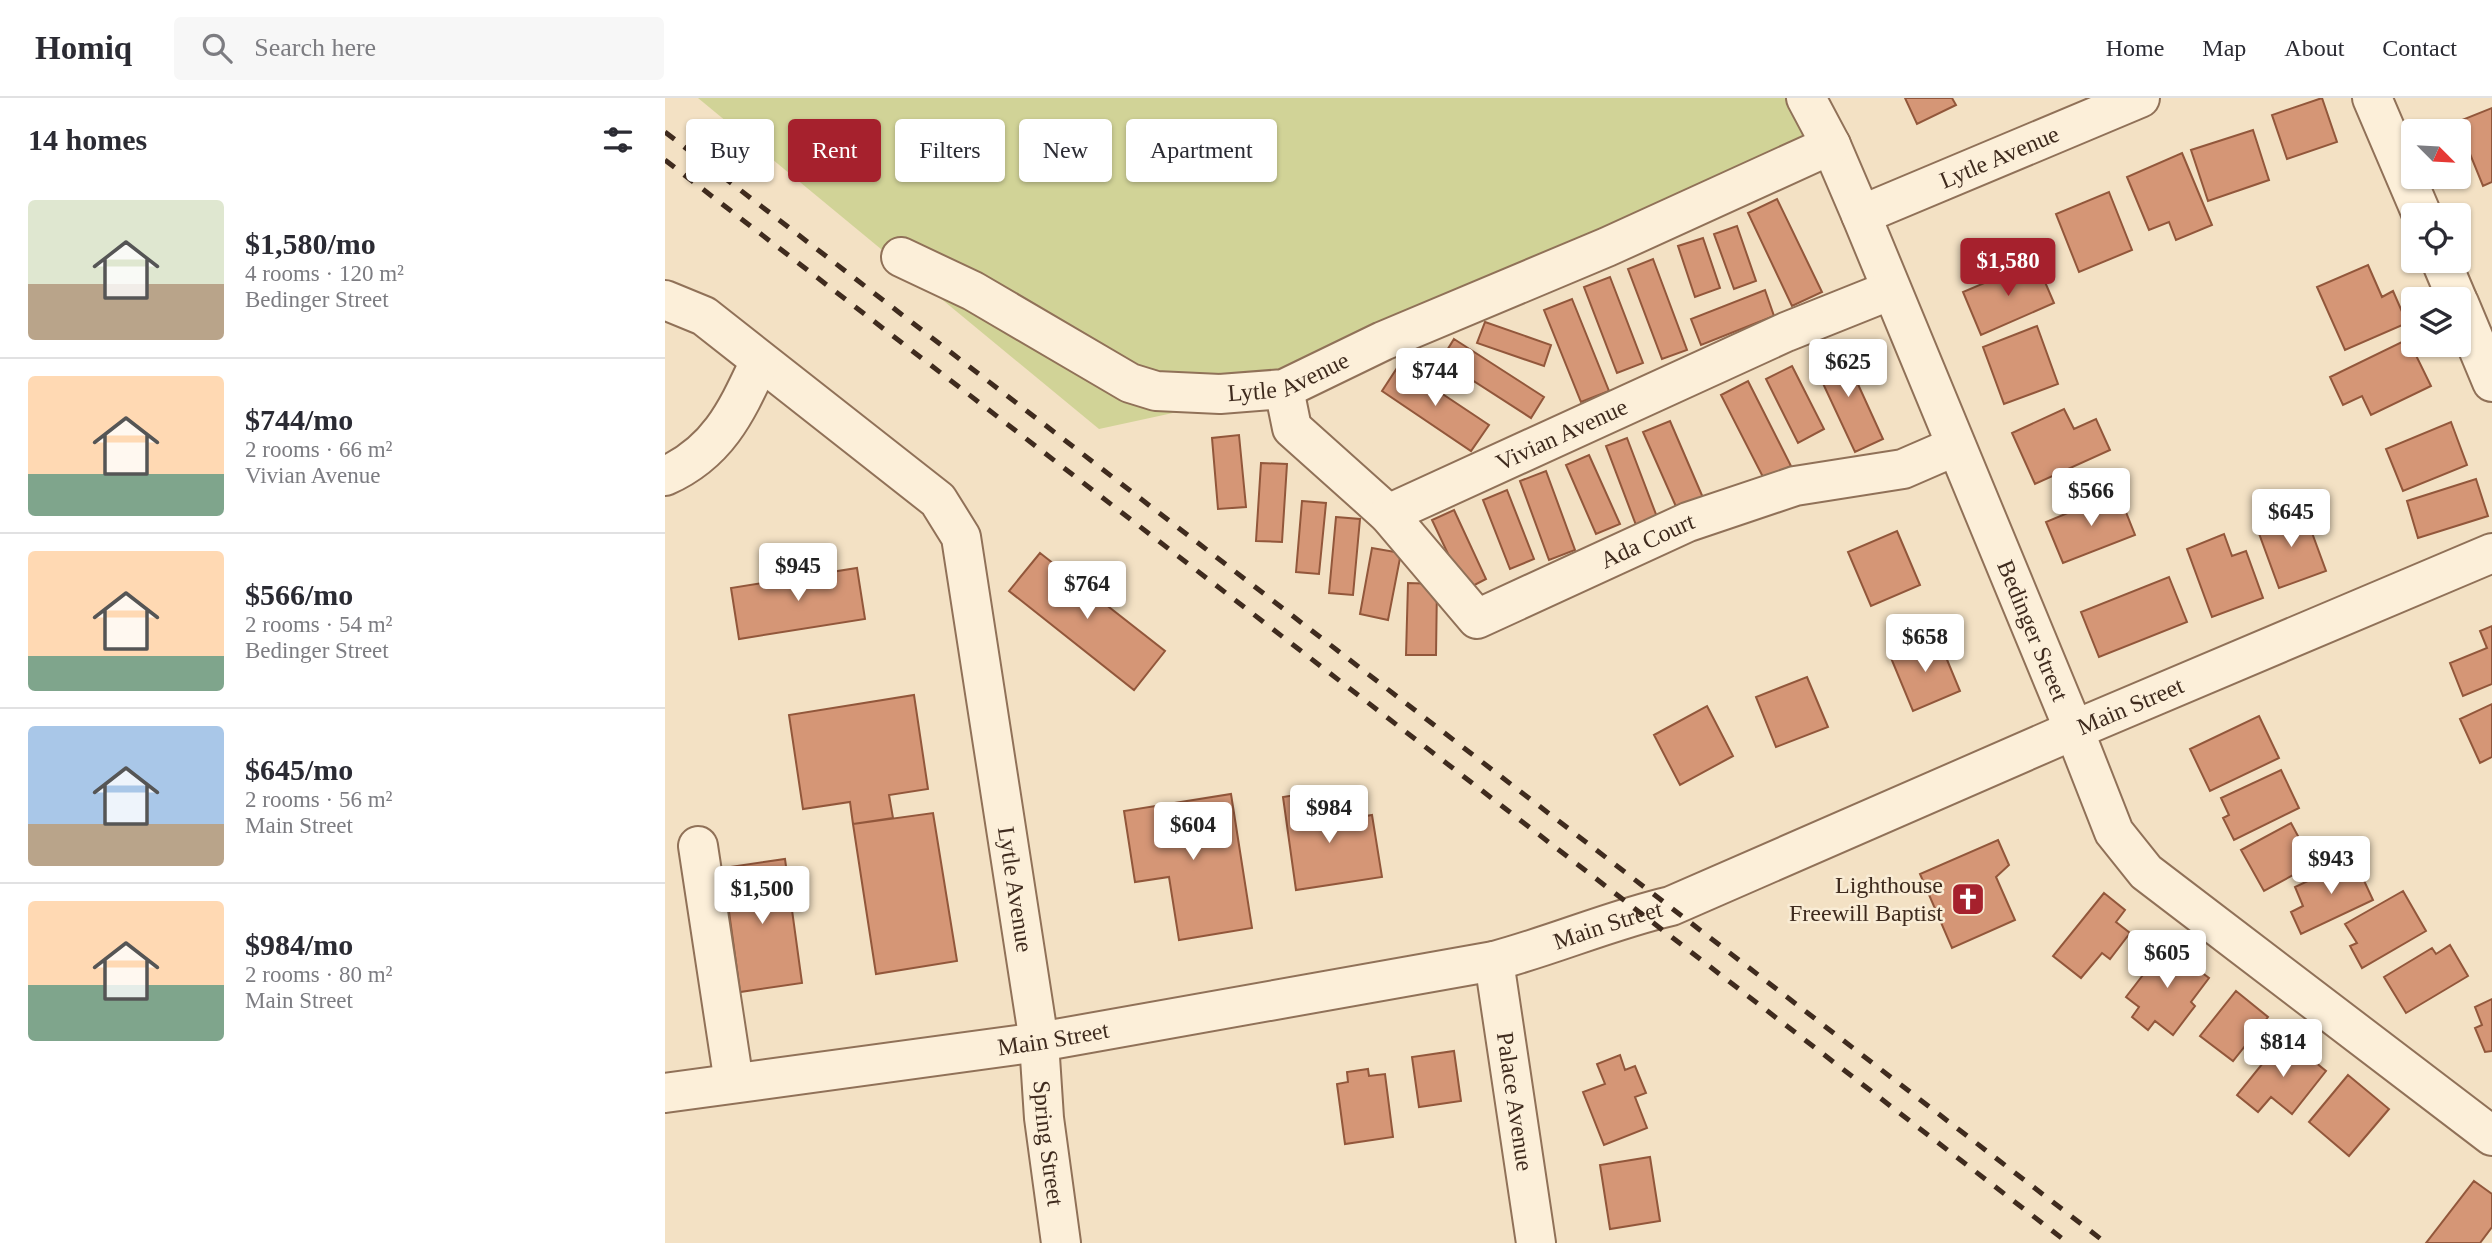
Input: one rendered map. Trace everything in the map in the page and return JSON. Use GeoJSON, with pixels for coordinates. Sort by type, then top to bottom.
{"type":"FeatureCollection","features":[{"type":"Feature","properties":{"kind":"street","name":"Bedinger Street"},"geometry":{"type":"LineString","coordinates":[[1806,98],[1831,145],[1861,215],[2114,832],[2147,872],[2492,1136]]}},
{"type":"Feature","properties":{"kind":"street","name":"Lytle Avenue"},"geometry":{"type":"LineString","coordinates":[[1861,215],[2140,98]]}},
{"type":"Feature","properties":{"kind":"street"},"geometry":{"type":"LineString","coordinates":[[2372,98],[2417,203]]}},
{"type":"Feature","properties":{"kind":"street","name":"Lytle Avenue"},"geometry":{"type":"LineString","coordinates":[[901,257],[973,291],[1130,383],[1156,391],[1220,394],[1284,388],[1384,341],[1607,247],[1831,145]]}},
{"type":"Feature","properties":{"kind":"street","name":"Vivian Avenue"},"geometry":{"type":"LineString","coordinates":[[1388,514],[1786,332],[1891,290]]}},
{"type":"Feature","properties":{"kind":"street","name":"Lytle Avenue"},"geometry":{"type":"LineString","coordinates":[[665,300],[704,316],[938,500],[961,537],[1039,1042]]}},
{"type":"Feature","properties":{"kind":"street"},"geometry":{"type":"LineString","coordinates":[[2471,332],[2492,382]]}},
{"type":"Feature","properties":{"kind":"street"},"geometry":{"type":"LineString","coordinates":[[665,476],[696,457],[724,431],[760,360]]}},
{"type":"Feature","properties":{"kind":"street"},"geometry":{"type":"LineString","coordinates":[[1284,388],[1292,428],[1388,514]]}},
{"type":"Feature","properties":{"kind":"street","name":"Ada Court"},"geometry":{"type":"LineString","coordinates":[[1388,514],[1477,619],[1688,522],[1795,486],[1903,469],[1956,446]]}},
{"type":"Feature","properties":{"kind":"street","name":"Main Street"},"geometry":{"type":"LineString","coordinates":[[665,1093],[1039,1042],[1494,961],[1671,906],[2074,730],[2492,553]]}},
{"type":"Feature","properties":{"kind":"street"},"geometry":{"type":"LineString","coordinates":[[698,846],[734,1083]]}},
{"type":"Feature","properties":{"kind":"street","name":"Palace Avenue"},"geometry":{"type":"LineString","coordinates":[[1494,961],[1536,1243]]}},
{"type":"Feature","properties":{"kind":"street","name":"Spring Street"},"geometry":{"type":"LineString","coordinates":[[1039,1042],[1044,1118],[1061,1243]]}},
{"type":"Feature","properties":{"kind":"green space"},"geometry":{"type":"Polygon","coordinates":[[[698,98],[1806,98],[1831,145],[1284,389],[1099,429],[800,182],[881,182],[881,119],[788,119],[788,172],[774,161],[774,119],[723,119],[698,98]]]}},
{"type":"Feature","properties":{"kind":"building"},"geometry":{"type":"Polygon","coordinates":[[[1905,98],[1952,98],[1956,105],[1917,124],[1905,98]]]}},
{"type":"Feature","properties":{"kind":"building"},"geometry":{"type":"Polygon","coordinates":[[[2322,98],[2337,142],[2287,159],[2272,115],[2322,98]]]}},
{"type":"Feature","properties":{"kind":"building"},"geometry":{"type":"Polygon","coordinates":[[[2492,108],[2492,182],[2483,186],[2471,156],[2471,119],[2464,119],[2492,108]]]}},
{"type":"Feature","properties":{"kind":"building"},"geometry":{"type":"Polygon","coordinates":[[[2253,130],[2269,180],[2208,201],[2191,150],[2253,130]]]}},
{"type":"Feature","properties":{"kind":"building"},"geometry":{"type":"Polygon","coordinates":[[[2182,153],[2212,225],[2176,240],[2169,222],[2149,230],[2127,177],[2182,153]]]}},
{"type":"Feature","properties":{"kind":"building"},"geometry":{"type":"Polygon","coordinates":[[[2109,192],[2132,250],[2079,272],[2056,214],[2109,192]]]}},
{"type":"Feature","properties":{"kind":"building"},"geometry":{"type":"Polygon","coordinates":[[[1777,199],[1822,292],[1792,306],[1748,213],[1777,199]]]}},
{"type":"Feature","properties":{"kind":"building"},"geometry":{"type":"Polygon","coordinates":[[[1737,226],[1756,281],[1734,289],[1714,234],[1737,226]]]}},
{"type":"Feature","properties":{"kind":"building"},"geometry":{"type":"Polygon","coordinates":[[[1703,238],[1720,288],[1695,297],[1678,246],[1703,238]]]}},
{"type":"Feature","properties":{"kind":"building"},"geometry":{"type":"Polygon","coordinates":[[[1653,259],[1687,350],[1662,359],[1628,269],[1653,259]]]}},
{"type":"Feature","properties":{"kind":"building"},"geometry":{"type":"Polygon","coordinates":[[[2036,261],[2054,303],[1981,335],[1963,292],[2036,261]]]}},
{"type":"Feature","properties":{"kind":"building"},"geometry":{"type":"Polygon","coordinates":[[[2368,265],[2382,297],[2393,291],[2401,309],[2401,326],[2345,350],[2317,287],[2368,265]]]}},
{"type":"Feature","properties":{"kind":"building"},"geometry":{"type":"Polygon","coordinates":[[[1610,277],[1643,363],[1617,373],[1584,287],[1610,277]]]}},
{"type":"Feature","properties":{"kind":"building"},"geometry":{"type":"Polygon","coordinates":[[[1765,290],[1774,316],[1701,345],[1691,319],[1765,290]]]}},
{"type":"Feature","properties":{"kind":"building"},"geometry":{"type":"Polygon","coordinates":[[[1572,299],[1609,391],[1581,402],[1544,310],[1572,299]]]}},
{"type":"Feature","properties":{"kind":"building"},"geometry":{"type":"Polygon","coordinates":[[[1485,322],[1551,345],[1544,366],[1477,343],[1485,322]]]}},
{"type":"Feature","properties":{"kind":"building"},"geometry":{"type":"Polygon","coordinates":[[[2037,326],[2058,384],[2004,404],[1983,347],[2037,326]]]}},
{"type":"Feature","properties":{"kind":"building"},"geometry":{"type":"Polygon","coordinates":[[[1454,339],[1544,397],[1531,418],[1441,360],[1454,339]]]}},
{"type":"Feature","properties":{"kind":"building"},"geometry":{"type":"Polygon","coordinates":[[[2401,342],[2401,357],[2417,357],[2431,386],[2371,415],[2362,396],[2343,405],[2330,377],[2401,342]]]}},
{"type":"Feature","properties":{"kind":"building"},"geometry":{"type":"Polygon","coordinates":[[[1841,347],[1883,439],[1855,452],[1812,360],[1841,347]]]}},
{"type":"Feature","properties":{"kind":"building"},"geometry":{"type":"Polygon","coordinates":[[[1399,365],[1489,425],[1471,451],[1382,391],[1399,365]]]}},
{"type":"Feature","properties":{"kind":"building"},"geometry":{"type":"Polygon","coordinates":[[[1792,366],[1824,429],[1798,443],[1766,379],[1792,366]]]}},
{"type":"Feature","properties":{"kind":"building"},"geometry":{"type":"Polygon","coordinates":[[[1748,381],[1791,466],[1764,479],[1721,395],[1748,381]]]}},
{"type":"Feature","properties":{"kind":"building"},"geometry":{"type":"Polygon","coordinates":[[[2064,409],[2074,429],[2096,419],[2110,450],[2035,484],[2012,433],[2064,409]]]}},
{"type":"Feature","properties":{"kind":"building"},"geometry":{"type":"Polygon","coordinates":[[[1670,421],[1704,500],[1678,511],[1643,432],[1670,421]]]}},
{"type":"Feature","properties":{"kind":"building"},"geometry":{"type":"Polygon","coordinates":[[[2451,422],[2467,465],[2403,491],[2386,449],[2451,422]]]}},
{"type":"Feature","properties":{"kind":"building"},"geometry":{"type":"Polygon","coordinates":[[[1239,435],[1246,507],[1218,509],[1212,438],[1239,435]]]}},
{"type":"Feature","properties":{"kind":"building"},"geometry":{"type":"Polygon","coordinates":[[[1627,438],[1657,517],[1636,525],[1606,446],[1627,438]]]}},
{"type":"Feature","properties":{"kind":"building"},"geometry":{"type":"Polygon","coordinates":[[[1589,455],[1620,524],[1596,534],[1566,465],[1589,455]]]}},
{"type":"Feature","properties":{"kind":"building"},"geometry":{"type":"Polygon","coordinates":[[[1261,463],[1287,464],[1282,542],[1256,541],[1261,463]]]}},
{"type":"Feature","properties":{"kind":"building"},"geometry":{"type":"Polygon","coordinates":[[[1546,471],[1575,550],[1549,560],[1520,481],[1546,471]]]}},
{"type":"Feature","properties":{"kind":"building"},"geometry":{"type":"Polygon","coordinates":[[[2476,479],[2488,516],[2418,538],[2407,501],[2476,479]]]}},
{"type":"Feature","properties":{"kind":"building"},"geometry":{"type":"Polygon","coordinates":[[[1507,490],[1534,559],[1510,569],[1483,500],[1507,490]]]}},
{"type":"Feature","properties":{"kind":"building"},"geometry":{"type":"Polygon","coordinates":[[[2118,492],[2135,535],[2063,563],[2046,522],[2118,492]]]}},
{"type":"Feature","properties":{"kind":"building"},"geometry":{"type":"Polygon","coordinates":[[[1302,501],[1326,503],[1319,574],[1296,572],[1302,501]]]}},
{"type":"Feature","properties":{"kind":"building"},"geometry":{"type":"Polygon","coordinates":[[[1454,510],[1486,579],[1465,590],[1432,520],[1454,510]]]}},
{"type":"Feature","properties":{"kind":"building"},"geometry":{"type":"Polygon","coordinates":[[[2304,511],[2326,571],[2279,588],[2257,528],[2304,511]]]}},
{"type":"Feature","properties":{"kind":"building"},"geometry":{"type":"Polygon","coordinates":[[[1336,517],[1360,519],[1353,595],[1329,593],[1336,517]]]}},
{"type":"Feature","properties":{"kind":"building"},"geometry":{"type":"Polygon","coordinates":[[[1897,531],[1920,585],[1871,606],[1848,552],[1897,531]]]}},
{"type":"Feature","properties":{"kind":"building"},"geometry":{"type":"Polygon","coordinates":[[[2224,534],[2232,556],[2246,551],[2263,598],[2212,617],[2187,549],[2224,534]]]}},
{"type":"Feature","properties":{"kind":"building"},"geometry":{"type":"Polygon","coordinates":[[[1372,548],[1401,553],[1388,620],[1360,614],[1372,548]]]}},
{"type":"Feature","properties":{"kind":"building"},"geometry":{"type":"Polygon","coordinates":[[[1040,553],[1165,651],[1134,690],[1009,591],[1040,553]]]}},
{"type":"Feature","properties":{"kind":"building"},"geometry":{"type":"Polygon","coordinates":[[[857,568],[865,619],[739,639],[731,588],[857,568]]]}},
{"type":"Feature","properties":{"kind":"building"},"geometry":{"type":"Polygon","coordinates":[[[2169,577],[2187,622],[2099,657],[2081,612],[2169,577]]]}},
{"type":"Feature","properties":{"kind":"building"},"geometry":{"type":"Polygon","coordinates":[[[1408,583],[1437,584],[1436,655],[1406,655],[1408,583]]]}},
{"type":"Feature","properties":{"kind":"building"},"geometry":{"type":"Polygon","coordinates":[[[2492,626],[2492,684],[2463,696],[2450,663],[2487,648],[2480,631],[2492,626]]]}},
{"type":"Feature","properties":{"kind":"building"},"geometry":{"type":"Polygon","coordinates":[[[1938,638],[1960,691],[1913,711],[1891,658],[1938,638]]]}},
{"type":"Feature","properties":{"kind":"building"},"geometry":{"type":"Polygon","coordinates":[[[1807,677],[1828,727],[1776,747],[1756,697],[1807,677]]]}},
{"type":"Feature","properties":{"kind":"building"},"geometry":{"type":"Polygon","coordinates":[[[914,695],[928,789],[889,795],[893,818],[853,824],[850,802],[803,809],[789,715],[914,695]]]}},
{"type":"Feature","properties":{"kind":"building"},"geometry":{"type":"Polygon","coordinates":[[[2492,704],[2492,757],[2480,763],[2460,719],[2492,704]]]}},
{"type":"Feature","properties":{"kind":"building"},"geometry":{"type":"Polygon","coordinates":[[[1707,706],[1733,756],[1680,785],[1654,735],[1707,706]]]}},
{"type":"Feature","properties":{"kind":"building"},"geometry":{"type":"Polygon","coordinates":[[[2259,716],[2279,758],[2210,791],[2190,749],[2259,716]]]}},
{"type":"Feature","properties":{"kind":"building"},"geometry":{"type":"Polygon","coordinates":[[[2281,770],[2299,808],[2234,840],[2223,818],[2229,815],[2221,798],[2281,770]]]}},
{"type":"Feature","properties":{"kind":"building"},"geometry":{"type":"Polygon","coordinates":[[[1308,793],[1310,807],[1340,803],[1342,820],[1372,815],[1382,877],[1296,890],[1283,797],[1308,793]]]}},
{"type":"Feature","properties":{"kind":"building"},"geometry":{"type":"Polygon","coordinates":[[[1231,794],[1252,928],[1179,940],[1169,877],[1135,882],[1124,811],[1231,794]]]}},
{"type":"Feature","properties":{"kind":"building"},"geometry":{"type":"Polygon","coordinates":[[[933,813],[957,961],[876,974],[853,824],[933,813]]]}},
{"type":"Feature","properties":{"kind":"building"},"geometry":{"type":"Polygon","coordinates":[[[2291,823],[2313,864],[2264,891],[2241,850],[2291,823]]]}},
{"type":"Feature","properties":{"kind":"building","name":"Lighthouse Freewill Baptist"},"geometry":{"type":"Polygon","coordinates":[[[1998,840],[2009,865],[1996,877],[2015,920],[1952,948],[1920,874],[1998,840]]]}},
{"type":"Feature","properties":{"kind":"building"},"geometry":{"type":"Polygon","coordinates":[[[785,859],[802,983],[740,992],[723,868],[785,859]]]}},
{"type":"Feature","properties":{"kind":"building"},"geometry":{"type":"Polygon","coordinates":[[[2354,859],[2373,900],[2301,934],[2291,912],[2303,906],[2295,887],[2354,859]]]}},
{"type":"Feature","properties":{"kind":"building"},"geometry":{"type":"Polygon","coordinates":[[[2403,891],[2426,931],[2362,968],[2350,946],[2357,943],[2345,924],[2403,891]]]}},
{"type":"Feature","properties":{"kind":"building"},"geometry":{"type":"Polygon","coordinates":[[[2104,893],[2125,910],[2116,922],[2130,933],[2110,959],[2102,953],[2081,978],[2053,956],[2104,893]]]}},
{"type":"Feature","properties":{"kind":"building"},"geometry":{"type":"Polygon","coordinates":[[[2170,940],[2188,955],[2185,960],[2209,978],[2191,1002],[2195,1006],[2173,1035],[2155,1021],[2148,1030],[2132,1017],[2139,1007],[2126,997],[2170,940]]]}},
{"type":"Feature","properties":{"kind":"building"},"geometry":{"type":"Polygon","coordinates":[[[2450,945],[2468,976],[2406,1013],[2384,977],[2432,948],[2436,954],[2450,945]]]}},
{"type":"Feature","properties":{"kind":"building"},"geometry":{"type":"Polygon","coordinates":[[[2236,991],[2268,1017],[2233,1061],[2200,1036],[2236,991]]]}},
{"type":"Feature","properties":{"kind":"building"},"geometry":{"type":"Polygon","coordinates":[[[2492,999],[2492,1051],[2485,1052],[2475,1028],[2482,1025],[2475,1007],[2492,999]]]}},
{"type":"Feature","properties":{"kind":"building"},"geometry":{"type":"Polygon","coordinates":[[[2284,1037],[2326,1071],[2292,1114],[2271,1097],[2258,1112],[2237,1095],[2284,1037]]]}},
{"type":"Feature","properties":{"kind":"building"},"geometry":{"type":"Polygon","coordinates":[[[1454,1051],[1461,1101],[1419,1107],[1412,1057],[1454,1051]]]}},
{"type":"Feature","properties":{"kind":"building"},"geometry":{"type":"Polygon","coordinates":[[[1620,1055],[1625,1070],[1635,1066],[1646,1093],[1635,1097],[1647,1128],[1604,1145],[1583,1092],[1605,1084],[1597,1064],[1620,1055]]]}},
{"type":"Feature","properties":{"kind":"building"},"geometry":{"type":"Polygon","coordinates":[[[1368,1069],[1369,1076],[1385,1074],[1393,1137],[1345,1144],[1337,1084],[1348,1082],[1347,1072],[1368,1069]]]}},
{"type":"Feature","properties":{"kind":"building"},"geometry":{"type":"Polygon","coordinates":[[[2348,1075],[2389,1109],[2349,1156],[2309,1122],[2348,1075]]]}},
{"type":"Feature","properties":{"kind":"building"},"geometry":{"type":"Polygon","coordinates":[[[1650,1157],[1660,1221],[1610,1229],[1600,1165],[1650,1157]]]}},
{"type":"Feature","properties":{"kind":"building"},"geometry":{"type":"Polygon","coordinates":[[[2474,1181],[2492,1194],[2492,1227],[2480,1243],[2426,1243],[2474,1181]]]}},
{"type":"Feature","properties":{"kind":"railway"},"geometry":{"type":"LineString","coordinates":[[665,132],[2106,1243]]}},
{"type":"Feature","properties":{"kind":"railway"},"geometry":{"type":"LineString","coordinates":[[665,160],[2068,1243]]}},
{"type":"Feature","properties":{"kind":"place","name":"Lighthouse Freewill Baptist"},"geometry":{"type":"Point","coordinates":[1968,899]}}]}
